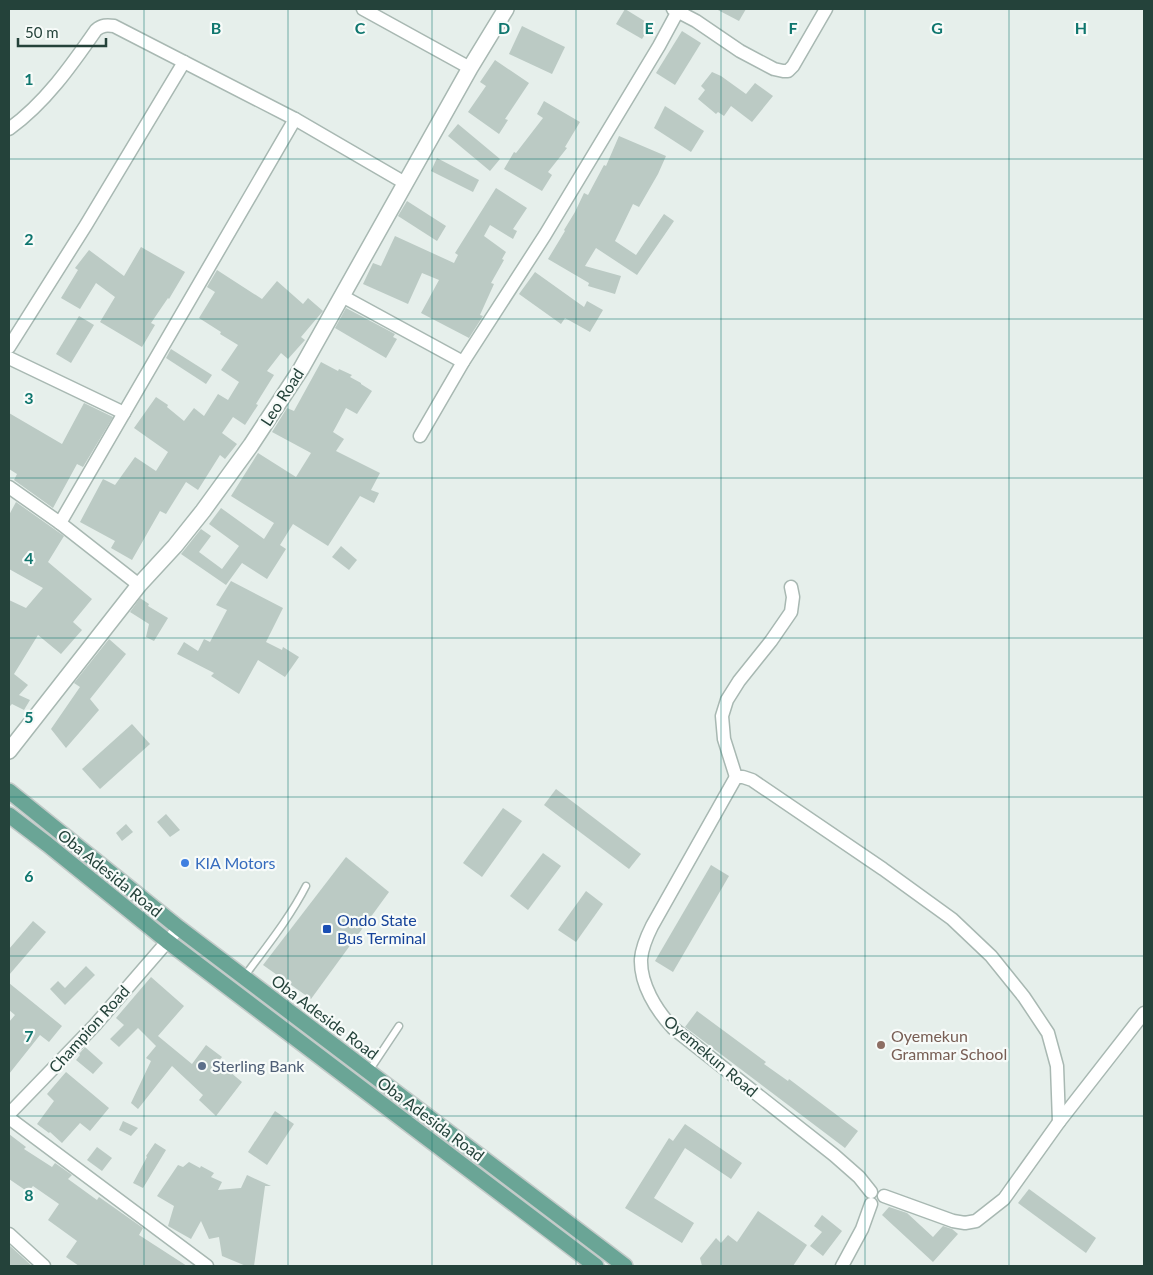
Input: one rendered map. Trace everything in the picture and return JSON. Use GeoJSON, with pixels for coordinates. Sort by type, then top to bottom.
{"type":"FeatureCollection","features":[{"type":"Feature","properties":{"kind":"main road","name":"Oba Adeside Road"},"geometry":{"type":"LineString","coordinates":[[9,791],[179,928],[620,1265]]}},
{"type":"Feature","properties":{"kind":"main road","name":"Oba Adesida Road"},"geometry":{"type":"LineString","coordinates":[[9,815],[167,941],[596,1266]]}},
{"type":"Feature","properties":{"kind":"street"},"geometry":{"type":"LineString","coordinates":[[363,9],[470,68]]}},
{"type":"Feature","properties":{"kind":"street","name":"Leo Road"},"geometry":{"type":"LineString","coordinates":[[9,751],[139,585],[175,546],[202,511],[250,445],[301,369],[405,182],[506,9]]}},
{"type":"Feature","properties":{"kind":"street"},"geometry":{"type":"LineString","coordinates":[[420,436],[463,362],[545,235],[659,46],[677,10],[740,51],[774,69],[788,71],[793,66],[826,9]]}},
{"type":"Feature","properties":{"kind":"street"},"geometry":{"type":"LineString","coordinates":[[9,129],[45,97],[100,26],[114,26],[295,119],[405,182]]}},
{"type":"Feature","properties":{"kind":"street"},"geometry":{"type":"LineString","coordinates":[[9,347],[184,62]]}},
{"type":"Feature","properties":{"kind":"street"},"geometry":{"type":"LineString","coordinates":[[60,523],[295,119]]}},
{"type":"Feature","properties":{"kind":"street"},"geometry":{"type":"LineString","coordinates":[[342,296],[463,362]]}},
{"type":"Feature","properties":{"kind":"street"},"geometry":{"type":"LineString","coordinates":[[9,358],[124,413]]}},
{"type":"Feature","properties":{"kind":"street"},"geometry":{"type":"LineString","coordinates":[[9,487],[60,523],[139,585]]}},
{"type":"Feature","properties":{"kind":"street"},"geometry":{"type":"LineString","coordinates":[[791,587],[793,597],[791,612],[739,681],[727,700],[722,716],[724,740],[736,777],[752,780],[883,869],[952,919],[991,956],[1024,997],[1048,1033],[1057,1066],[1059,1122]]}},
{"type":"Feature","properties":{"kind":"street","name":"Oyemekun Road"},"geometry":{"type":"LineString","coordinates":[[736,777],[644,943],[641,958],[642,976],[657,1010],[673,1028],[834,1155],[859,1177],[871,1198]]}},
{"type":"Feature","properties":{"kind":"street","name":"Champion Road"},"geometry":{"type":"LineString","coordinates":[[9,1116],[95,1025],[179,928]]}},
{"type":"Feature","properties":{"kind":"street"},"geometry":{"type":"LineString","coordinates":[[871,1198],[877,1206],[883,1202],[884,1196],[953,1222],[965,1223],[976,1221],[1004,1200],[1059,1122],[1144,1013]]}},
{"type":"Feature","properties":{"kind":"street"},"geometry":{"type":"LineString","coordinates":[[9,1116],[207,1266]]}},
{"type":"Feature","properties":{"kind":"street"},"geometry":{"type":"LineString","coordinates":[[842,1266],[862,1229],[871,1198]]}},
{"type":"Feature","properties":{"kind":"street"},"geometry":{"type":"LineString","coordinates":[[9,1234],[30,1262],[44,1266]]}},
{"type":"Feature","properties":{"kind":"lane"},"geometry":{"type":"LineString","coordinates":[[244,978],[297,904],[306,886]]}},
{"type":"Feature","properties":{"kind":"lane"},"geometry":{"type":"LineString","coordinates":[[368,1072],[399,1026]]}},
{"type":"Feature","properties":{"kind":"building"},"geometry":{"type":"Polygon","coordinates":[[[625,9],[651,25],[642,39],[616,24],[625,9]]]}},
{"type":"Feature","properties":{"kind":"building"},"geometry":{"type":"Polygon","coordinates":[[[716,9],[746,9],[739,21],[716,9]]]}},
{"type":"Feature","properties":{"kind":"building"},"geometry":{"type":"Polygon","coordinates":[[[522,26],[565,47],[552,74],[509,54],[522,26]]]}},
{"type":"Feature","properties":{"kind":"building"},"geometry":{"type":"Polygon","coordinates":[[[682,31],[701,43],[675,85],[656,73],[682,31]]]}},
{"type":"Feature","properties":{"kind":"building"},"geometry":{"type":"Polygon","coordinates":[[[495,60],[529,83],[505,119],[508,120],[499,134],[468,112],[486,86],[480,82],[495,60]]]}},
{"type":"Feature","properties":{"kind":"building"},"geometry":{"type":"Polygon","coordinates":[[[712,72],[721,76],[746,94],[755,83],[773,96],[752,122],[731,106],[724,116],[718,112],[716,114],[698,99],[705,90],[701,86],[712,72]]]}},
{"type":"Feature","properties":{"kind":"building"},"geometry":{"type":"Polygon","coordinates":[[[544,101],[580,122],[565,147],[567,148],[548,172],[552,175],[542,191],[504,169],[514,152],[516,153],[543,118],[537,114],[544,101]]]}},
{"type":"Feature","properties":{"kind":"building"},"geometry":{"type":"Polygon","coordinates":[[[665,106],[704,131],[691,152],[654,128],[665,106]]]}},
{"type":"Feature","properties":{"kind":"building"},"geometry":{"type":"Polygon","coordinates":[[[458,124],[500,159],[490,171],[448,136],[458,124]]]}},
{"type":"Feature","properties":{"kind":"building"},"geometry":{"type":"Polygon","coordinates":[[[619,136],[666,156],[639,207],[633,204],[615,241],[636,255],[664,214],[674,221],[637,275],[596,248],[585,266],[621,276],[615,294],[588,286],[589,283],[548,259],[565,231],[584,193],[588,195],[604,165],[606,166],[619,136]]]}},
{"type":"Feature","properties":{"kind":"building"},"geometry":{"type":"Polygon","coordinates":[[[437,158],[479,180],[473,192],[431,171],[437,158]]]}},
{"type":"Feature","properties":{"kind":"building"},"geometry":{"type":"Polygon","coordinates":[[[496,188],[527,208],[513,229],[517,231],[513,239],[490,225],[484,236],[506,252],[502,259],[504,260],[491,283],[494,284],[480,315],[483,316],[469,338],[421,313],[439,280],[422,273],[408,304],[363,284],[373,263],[381,266],[395,236],[454,263],[458,255],[455,253],[496,188]]]}},
{"type":"Feature","properties":{"kind":"building"},"geometry":{"type":"Polygon","coordinates":[[[407,201],[446,226],[437,241],[398,216],[407,201]]]}},
{"type":"Feature","properties":{"kind":"building"},"geometry":{"type":"Polygon","coordinates":[[[141,247],[185,272],[169,299],[151,323],[155,325],[142,347],[100,322],[115,297],[96,283],[80,309],[61,298],[78,270],[75,268],[89,250],[124,276],[141,247]]]}},
{"type":"Feature","properties":{"kind":"building"},"geometry":{"type":"Polygon","coordinates":[[[217,270],[262,299],[277,281],[303,304],[308,298],[323,311],[301,337],[305,340],[288,359],[281,353],[267,371],[274,375],[245,425],[233,417],[222,433],[237,444],[225,459],[220,455],[198,490],[186,482],[166,514],[160,511],[132,560],[111,548],[115,541],[80,522],[103,479],[115,485],[135,457],[156,471],[168,452],[134,428],[156,397],[168,405],[167,407],[184,421],[194,408],[204,416],[218,394],[228,400],[239,382],[221,370],[238,345],[199,318],[215,292],[207,287],[217,270]]]}},
{"type":"Feature","properties":{"kind":"building"},"geometry":{"type":"Polygon","coordinates":[[[535,272],[584,307],[587,301],[603,310],[590,332],[565,318],[561,324],[519,294],[535,272]]]}},
{"type":"Feature","properties":{"kind":"building"},"geometry":{"type":"Polygon","coordinates":[[[346,308],[395,334],[393,337],[397,339],[386,358],[335,328],[346,308]]]}},
{"type":"Feature","properties":{"kind":"building"},"geometry":{"type":"Polygon","coordinates":[[[79,316],[94,325],[71,363],[56,354],[79,316]]]}},
{"type":"Feature","properties":{"kind":"building"},"geometry":{"type":"Polygon","coordinates":[[[171,349],[212,375],[206,384],[166,358],[171,349]]]}},
{"type":"Feature","properties":{"kind":"building"},"geometry":{"type":"Polygon","coordinates":[[[321,362],[338,371],[339,369],[352,375],[350,377],[372,391],[357,414],[346,408],[333,432],[344,439],[336,451],[380,473],[371,490],[379,493],[374,503],[360,496],[328,546],[293,524],[280,545],[286,549],[267,579],[242,563],[226,585],[181,554],[201,529],[211,536],[199,552],[222,569],[239,546],[209,524],[221,508],[264,539],[274,523],[231,496],[258,453],[296,477],[311,453],[272,432],[287,408],[294,411],[321,362]]]}},
{"type":"Feature","properties":{"kind":"building"},"geometry":{"type":"Polygon","coordinates":[[[84,403],[113,417],[83,467],[77,464],[53,508],[14,480],[17,474],[9,469],[9,413],[62,444],[84,403]]]}},
{"type":"Feature","properties":{"kind":"building"},"geometry":{"type":"Polygon","coordinates":[[[16,502],[64,536],[48,562],[92,599],[73,622],[82,630],[61,654],[38,635],[14,674],[28,685],[19,695],[30,700],[24,710],[12,704],[9,707],[9,600],[26,608],[43,588],[9,569],[9,515],[16,502]]]}},
{"type":"Feature","properties":{"kind":"building"},"geometry":{"type":"Polygon","coordinates":[[[341,546],[357,560],[349,570],[332,557],[341,546]]]}},
{"type":"Feature","properties":{"kind":"building"},"geometry":{"type":"Polygon","coordinates":[[[231,581],[283,608],[266,642],[282,650],[283,647],[299,657],[285,677],[258,660],[239,694],[211,676],[214,673],[177,654],[184,642],[198,651],[204,639],[210,642],[227,610],[216,605],[231,581]]]}},
{"type":"Feature","properties":{"kind":"building"},"geometry":{"type":"Polygon","coordinates":[[[140,598],[149,604],[148,606],[168,618],[154,641],[146,637],[149,624],[130,612],[140,598]]]}},
{"type":"Feature","properties":{"kind":"building"},"geometry":{"type":"Polygon","coordinates":[[[109,639],[126,654],[90,699],[99,710],[66,748],[51,729],[80,687],[74,683],[109,639]]]}},
{"type":"Feature","properties":{"kind":"building"},"geometry":{"type":"Polygon","coordinates":[[[132,724],[150,744],[100,789],[82,769],[132,724]]]}},
{"type":"Feature","properties":{"kind":"building"},"geometry":{"type":"Polygon","coordinates":[[[556,789],[641,854],[629,869],[544,805],[556,789]]]}},
{"type":"Feature","properties":{"kind":"building"},"geometry":{"type":"Polygon","coordinates":[[[503,808],[522,821],[482,877],[463,863],[503,808]]]}},
{"type":"Feature","properties":{"kind":"building"},"geometry":{"type":"Polygon","coordinates":[[[166,814],[180,830],[170,837],[157,822],[166,814]]]}},
{"type":"Feature","properties":{"kind":"building"},"geometry":{"type":"Polygon","coordinates":[[[126,824],[133,832],[122,841],[116,833],[126,824]]]}},
{"type":"Feature","properties":{"kind":"building"},"geometry":{"type":"Polygon","coordinates":[[[543,853],[561,866],[528,910],[510,896],[543,853]]]}},
{"type":"Feature","properties":{"kind":"building","name":"Ondo State Bus Terminal"},"geometry":{"type":"Polygon","coordinates":[[[346,857],[389,892],[311,999],[263,965],[346,857]]]}},
{"type":"Feature","properties":{"kind":"building"},"geometry":{"type":"Polygon","coordinates":[[[711,865],[729,876],[673,972],[655,961],[711,865]]]}},
{"type":"Feature","properties":{"kind":"building"},"geometry":{"type":"Polygon","coordinates":[[[586,891],[603,904],[576,942],[558,930],[586,891]]]}},
{"type":"Feature","properties":{"kind":"building"},"geometry":{"type":"Polygon","coordinates":[[[33,921],[46,932],[9,975],[9,949],[33,921]]]}},
{"type":"Feature","properties":{"kind":"building"},"geometry":{"type":"Polygon","coordinates":[[[86,966],[95,975],[65,1005],[50,989],[58,981],[65,988],[86,966]]]}},
{"type":"Feature","properties":{"kind":"building"},"geometry":{"type":"Polygon","coordinates":[[[151,977],[184,1006],[158,1036],[192,1064],[206,1045],[222,1057],[218,1062],[242,1082],[216,1116],[199,1100],[203,1095],[172,1066],[138,1109],[131,1103],[151,1061],[146,1058],[156,1046],[138,1028],[119,1047],[110,1039],[124,1025],[116,1018],[151,977]]]}},
{"type":"Feature","properties":{"kind":"building"},"geometry":{"type":"Polygon","coordinates":[[[9,983],[62,1026],[49,1042],[40,1035],[9,1074],[9,1022],[15,1015],[9,1010],[9,983]]]}},
{"type":"Feature","properties":{"kind":"building"},"geometry":{"type":"Polygon","coordinates":[[[697,1011],[766,1062],[764,1064],[788,1081],[789,1079],[858,1131],[845,1148],[685,1027],[697,1011]]]}},
{"type":"Feature","properties":{"kind":"building"},"geometry":{"type":"Polygon","coordinates":[[[85,1047],[103,1063],[93,1074],[76,1060],[85,1047]]]}},
{"type":"Feature","properties":{"kind":"building"},"geometry":{"type":"Polygon","coordinates":[[[66,1072],[109,1108],[90,1131],[80,1123],[62,1143],[37,1124],[54,1101],[47,1094],[66,1072]]]}},
{"type":"Feature","properties":{"kind":"building"},"geometry":{"type":"Polygon","coordinates":[[[275,1111],[294,1124],[267,1165],[248,1152],[275,1111]]]}},
{"type":"Feature","properties":{"kind":"building"},"geometry":{"type":"Polygon","coordinates":[[[123,1121],[138,1128],[131,1136],[119,1130],[123,1121]]]}},
{"type":"Feature","properties":{"kind":"building"},"geometry":{"type":"Polygon","coordinates":[[[685,1124],[742,1163],[731,1179],[685,1148],[654,1198],[694,1223],[682,1243],[625,1208],[669,1138],[673,1141],[685,1124]]]}},
{"type":"Feature","properties":{"kind":"building"},"geometry":{"type":"Polygon","coordinates":[[[9,1134],[26,1147],[24,1149],[52,1167],[55,1163],[72,1175],[68,1179],[97,1200],[99,1197],[143,1228],[139,1235],[187,1266],[79,1266],[66,1257],[77,1241],[48,1220],[59,1204],[33,1186],[28,1192],[9,1179],[9,1134]]]}},
{"type":"Feature","properties":{"kind":"building"},"geometry":{"type":"Polygon","coordinates":[[[155,1143],[166,1150],[143,1188],[133,1183],[146,1156],[155,1143]]]}},
{"type":"Feature","properties":{"kind":"building"},"geometry":{"type":"Polygon","coordinates":[[[97,1147],[112,1158],[102,1171],[87,1160],[97,1147]]]}},
{"type":"Feature","properties":{"kind":"building"},"geometry":{"type":"Polygon","coordinates":[[[189,1162],[214,1173],[211,1177],[222,1182],[218,1190],[241,1188],[247,1175],[271,1186],[265,1186],[254,1266],[246,1266],[222,1256],[219,1237],[209,1239],[201,1221],[191,1239],[168,1226],[174,1206],[157,1196],[178,1165],[183,1167],[189,1162]]]}},
{"type":"Feature","properties":{"kind":"building"},"geometry":{"type":"Polygon","coordinates":[[[1029,1189],[1096,1238],[1086,1253],[1018,1203],[1029,1189]]]}},
{"type":"Feature","properties":{"kind":"building"},"geometry":{"type":"Polygon","coordinates":[[[889,1207],[907,1213],[933,1237],[943,1226],[952,1229],[958,1234],[933,1262],[882,1215],[889,1207]]]}},
{"type":"Feature","properties":{"kind":"building"},"geometry":{"type":"Polygon","coordinates":[[[758,1211],[807,1245],[793,1266],[702,1266],[700,1258],[716,1238],[721,1243],[728,1235],[737,1242],[758,1211]]]}},
{"type":"Feature","properties":{"kind":"building"},"geometry":{"type":"Polygon","coordinates":[[[822,1215],[842,1231],[823,1256],[810,1246],[822,1232],[814,1226],[822,1215]]]}},
{"type":"Feature","properties":{"kind":"building"},"geometry":{"type":"Polygon","coordinates":[[[9,1245],[32,1266],[9,1266],[9,1245]]]}},
{"type":"Feature","properties":{"kind":"place","name":"KIA Motors"},"geometry":{"type":"Point","coordinates":[185,863]}},
{"type":"Feature","properties":{"kind":"place","name":"Ondo State Bus Terminal"},"geometry":{"type":"Point","coordinates":[327,929]}},
{"type":"Feature","properties":{"kind":"place","name":"Oyemekun Grammar School"},"geometry":{"type":"Point","coordinates":[881,1045]}},
{"type":"Feature","properties":{"kind":"place","name":"Sterling Bank"},"geometry":{"type":"Point","coordinates":[202,1066]}}]}
